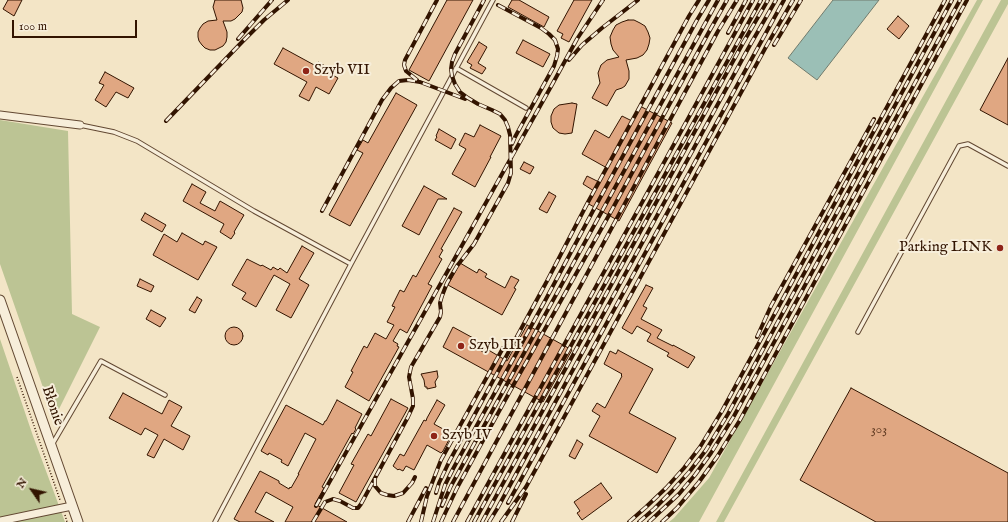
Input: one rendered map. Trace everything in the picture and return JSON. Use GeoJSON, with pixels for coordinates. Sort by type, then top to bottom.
{"type":"FeatureCollection","features":[{"type":"Feature","properties":{"kind":"street"},"geometry":{"type":"LineString","coordinates":[[0,115],[80,125]]}},
{"type":"Feature","properties":{"kind":"street","name":"Błonie"},"geometry":{"type":"LineString","coordinates":[[0,300],[51,446],[67,507],[78,522]]}},
{"type":"Feature","properties":{"kind":"street"},"geometry":{"type":"LineString","coordinates":[[0,521],[67,507]]}},
{"type":"Feature","properties":{"kind":"lane"},"geometry":{"type":"LineString","coordinates":[[215,522],[351,264],[493,0]]}},
{"type":"Feature","properties":{"kind":"lane"},"geometry":{"type":"LineString","coordinates":[[456,68],[526,108]]}},
{"type":"Feature","properties":{"kind":"lane"},"geometry":{"type":"LineString","coordinates":[[80,125],[114,132],[137,141],[254,211],[351,264]]}},
{"type":"Feature","properties":{"kind":"lane"},"geometry":{"type":"LineString","coordinates":[[858,332],[959,146],[968,144],[1008,166]]}},
{"type":"Feature","properties":{"kind":"lane"},"geometry":{"type":"LineString","coordinates":[[51,446],[101,361],[165,395]]}},
{"type":"Feature","properties":{"kind":"path"},"geometry":{"type":"LineString","coordinates":[[16,373],[67,507],[68,522]]}},
{"type":"Feature","properties":{"kind":"green space"},"geometry":{"type":"Polygon","coordinates":[[[977,0],[983,0],[699,522],[669,522],[709,478],[977,0]]]}},
{"type":"Feature","properties":{"kind":"green space"},"geometry":{"type":"Polygon","coordinates":[[[1001,0],[1008,0],[1008,4],[724,522],[716,522],[1001,0]]]}},
{"type":"Feature","properties":{"kind":"green space"},"geometry":{"type":"Polygon","coordinates":[[[0,120],[68,131],[72,314],[100,327],[54,419],[0,264],[0,120]]]}},
{"type":"Feature","properties":{"kind":"green space"},"geometry":{"type":"Polygon","coordinates":[[[0,339],[33,436],[65,522],[0,522],[0,339]]]}},
{"type":"Feature","properties":{"kind":"water"},"geometry":{"type":"Polygon","coordinates":[[[833,0],[879,0],[817,80],[788,58],[833,0]]]}},
{"type":"Feature","properties":{"kind":"building"},"geometry":{"type":"Polygon","coordinates":[[[8,0],[22,0],[14,16],[3,9],[8,0]]]}},
{"type":"Feature","properties":{"kind":"building"},"geometry":{"type":"Polygon","coordinates":[[[215,0],[241,0],[243,8],[242,12],[235,19],[231,21],[223,21],[227,32],[227,37],[223,46],[215,50],[210,50],[205,48],[199,41],[198,32],[203,24],[208,21],[217,20],[213,7],[215,0]]]}},
{"type":"Feature","properties":{"kind":"building"},"geometry":{"type":"Polygon","coordinates":[[[447,0],[473,0],[429,81],[409,70],[447,0]]]}},
{"type":"Feature","properties":{"kind":"building"},"geometry":{"type":"Polygon","coordinates":[[[512,0],[519,0],[549,17],[544,27],[508,7],[512,0]]]}},
{"type":"Feature","properties":{"kind":"building"},"geometry":{"type":"Polygon","coordinates":[[[574,0],[592,0],[569,42],[561,38],[563,34],[557,31],[574,0]]]}},
{"type":"Feature","properties":{"kind":"building"},"geometry":{"type":"Polygon","coordinates":[[[898,16],[909,26],[899,39],[887,29],[898,16]]]}},
{"type":"Feature","properties":{"kind":"building"},"geometry":{"type":"Polygon","coordinates":[[[628,20],[634,20],[645,26],[650,38],[649,44],[643,55],[626,60],[629,71],[629,79],[625,86],[616,90],[607,106],[592,98],[600,83],[598,73],[601,65],[607,60],[619,57],[613,50],[610,37],[616,25],[628,20]]]}},
{"type":"Feature","properties":{"kind":"building"},"geometry":{"type":"Polygon","coordinates":[[[523,40],[550,54],[543,67],[516,53],[523,40]]]}},
{"type":"Feature","properties":{"kind":"building"},"geometry":{"type":"Polygon","coordinates":[[[479,42],[487,47],[478,63],[486,68],[482,74],[470,68],[472,65],[467,62],[479,42]]]}},
{"type":"Feature","properties":{"kind":"building","name":"Szyb VII"},"geometry":{"type":"Polygon","coordinates":[[[283,48],[316,66],[318,62],[327,67],[325,71],[338,78],[329,94],[316,87],[309,101],[299,96],[307,82],[274,64],[283,48]]]}},
{"type":"Feature","properties":{"kind":"building"},"geometry":{"type":"Polygon","coordinates":[[[1008,58],[1008,125],[980,110],[1008,58]]]}},
{"type":"Feature","properties":{"kind":"building"},"geometry":{"type":"Polygon","coordinates":[[[105,72],[134,88],[128,98],[116,92],[106,107],[95,100],[104,85],[99,83],[105,72]]]}},
{"type":"Feature","properties":{"kind":"building"},"geometry":{"type":"Polygon","coordinates":[[[396,93],[417,105],[350,226],[329,215],[363,153],[357,150],[363,140],[368,143],[396,93]]]}},
{"type":"Feature","properties":{"kind":"building"},"geometry":{"type":"Polygon","coordinates":[[[572,103],[577,104],[572,133],[559,133],[553,128],[551,122],[551,116],[554,109],[559,105],[572,103]]]}},
{"type":"Feature","properties":{"kind":"building"},"geometry":{"type":"Polygon","coordinates":[[[640,106],[672,123],[619,221],[587,203],[594,191],[583,184],[587,176],[599,182],[607,168],[582,154],[595,130],[609,138],[622,116],[632,121],[640,106]]]}},
{"type":"Feature","properties":{"kind":"building"},"geometry":{"type":"Polygon","coordinates":[[[480,125],[501,136],[475,187],[452,174],[466,149],[459,145],[465,133],[474,137],[480,125]]]}},
{"type":"Feature","properties":{"kind":"building"},"geometry":{"type":"Polygon","coordinates":[[[439,129],[456,139],[451,149],[435,140],[439,129]]]}},
{"type":"Feature","properties":{"kind":"building"},"geometry":{"type":"Polygon","coordinates":[[[524,162],[534,167],[530,174],[520,169],[524,162]]]}},
{"type":"Feature","properties":{"kind":"building"},"geometry":{"type":"Polygon","coordinates":[[[192,184],[206,192],[200,203],[215,211],[220,201],[244,215],[231,239],[220,232],[224,224],[183,201],[192,184]]]}},
{"type":"Feature","properties":{"kind":"building"},"geometry":{"type":"Polygon","coordinates":[[[424,186],[447,199],[438,199],[419,235],[402,226],[424,186]]]}},
{"type":"Feature","properties":{"kind":"building"},"geometry":{"type":"Polygon","coordinates":[[[549,192],[556,196],[547,213],[539,209],[549,192]]]}},
{"type":"Feature","properties":{"kind":"building"},"geometry":{"type":"Polygon","coordinates":[[[454,208],[462,212],[441,249],[443,250],[439,257],[442,259],[428,284],[432,286],[407,333],[400,329],[393,341],[398,344],[397,346],[399,347],[369,401],[345,387],[353,372],[351,371],[364,346],[367,348],[375,333],[386,339],[394,325],[387,322],[395,307],[392,306],[400,290],[404,292],[413,275],[416,277],[454,208]]]}},
{"type":"Feature","properties":{"kind":"building"},"geometry":{"type":"Polygon","coordinates":[[[145,213],[166,225],[162,232],[141,220],[145,213]]]}},
{"type":"Feature","properties":{"kind":"building"},"geometry":{"type":"Polygon","coordinates":[[[182,233],[203,245],[205,241],[217,247],[198,280],[153,255],[164,234],[177,242],[182,233]]]}},
{"type":"Feature","properties":{"kind":"building"},"geometry":{"type":"Polygon","coordinates":[[[302,246],[314,253],[299,279],[309,285],[291,318],[276,310],[290,284],[274,275],[256,307],[242,299],[246,293],[232,285],[247,259],[271,270],[273,267],[278,270],[280,268],[287,273],[302,246]]]}},
{"type":"Feature","properties":{"kind":"building"},"geometry":{"type":"Polygon","coordinates":[[[460,263],[477,273],[479,269],[487,274],[485,277],[505,288],[511,276],[519,280],[514,288],[516,289],[502,315],[448,285],[460,263]]]}},
{"type":"Feature","properties":{"kind":"building"},"geometry":{"type":"Polygon","coordinates":[[[140,279],[154,286],[151,292],[137,286],[140,279]]]}},
{"type":"Feature","properties":{"kind":"building"},"geometry":{"type":"Polygon","coordinates":[[[646,285],[653,288],[643,306],[647,308],[641,319],[662,330],[657,338],[695,357],[688,368],[667,356],[669,353],[647,341],[651,334],[637,326],[632,334],[622,328],[646,285]]]}},
{"type":"Feature","properties":{"kind":"building"},"geometry":{"type":"Polygon","coordinates":[[[197,297],[202,300],[195,313],[189,310],[197,297]]]}},
{"type":"Feature","properties":{"kind":"building"},"geometry":{"type":"Polygon","coordinates":[[[151,310],[166,318],[160,327],[146,319],[151,310]]]}},
{"type":"Feature","properties":{"kind":"building"},"geometry":{"type":"Polygon","coordinates":[[[527,325],[572,350],[543,402],[443,347],[453,327],[475,339],[472,345],[483,352],[485,348],[507,361],[527,325]]]}},
{"type":"Feature","properties":{"kind":"building"},"geometry":{"type":"Polygon","coordinates":[[[234,327],[240,330],[243,336],[240,342],[234,345],[228,342],[225,336],[228,330],[234,327]]]}},
{"type":"Feature","properties":{"kind":"building"},"geometry":{"type":"Polygon","coordinates":[[[618,350],[653,369],[629,413],[676,438],[657,473],[589,436],[600,416],[592,411],[597,403],[605,408],[622,376],[622,374],[604,364],[610,351],[616,354],[618,350]]]}},
{"type":"Feature","properties":{"kind":"building"},"geometry":{"type":"Polygon","coordinates":[[[437,371],[438,377],[435,382],[436,387],[427,389],[421,374],[437,371]]]}},
{"type":"Feature","properties":{"kind":"building"},"geometry":{"type":"Polygon","coordinates":[[[851,388],[1008,473],[1008,522],[876,522],[800,480],[851,388]]]}},
{"type":"Feature","properties":{"kind":"building"},"geometry":{"type":"Polygon","coordinates":[[[123,393],[162,414],[169,400],[182,407],[171,426],[190,436],[183,450],[164,439],[154,458],[147,455],[158,435],[145,428],[141,435],[109,418],[123,393]]]}},
{"type":"Feature","properties":{"kind":"building"},"geometry":{"type":"Polygon","coordinates":[[[391,399],[408,408],[356,502],[339,493],[354,465],[351,464],[368,434],[371,436],[391,399]]]}},
{"type":"Feature","properties":{"kind":"building"},"geometry":{"type":"Polygon","coordinates":[[[337,400],[362,414],[355,428],[356,429],[353,434],[352,433],[322,487],[324,488],[315,504],[347,522],[285,522],[293,507],[266,492],[255,512],[274,522],[240,522],[234,519],[260,471],[279,481],[279,483],[289,489],[290,487],[291,488],[316,439],[305,433],[288,466],[281,462],[282,460],[269,453],[268,455],[261,451],[286,405],[323,425],[337,400]]]}},
{"type":"Feature","properties":{"kind":"building"},"geometry":{"type":"Polygon","coordinates":[[[437,400],[445,405],[434,424],[452,434],[443,451],[441,453],[427,445],[414,470],[406,466],[403,471],[398,470],[393,466],[400,454],[404,456],[437,400]]]}},
{"type":"Feature","properties":{"kind":"building"},"geometry":{"type":"Polygon","coordinates":[[[577,440],[583,444],[575,459],[569,456],[577,440]]]}},
{"type":"Feature","properties":{"kind":"building"},"geometry":{"type":"Polygon","coordinates":[[[601,483],[612,498],[582,520],[577,513],[580,511],[574,502],[601,483]]]}},
{"type":"Feature","properties":{"kind":"railway"},"geometry":{"type":"LineString","coordinates":[[238,39],[272,0]]}},
{"type":"Feature","properties":{"kind":"railway"},"geometry":{"type":"LineString","coordinates":[[166,121],[264,20],[288,0]]}},
{"type":"Feature","properties":{"kind":"railway"},"geometry":{"type":"LineString","coordinates":[[417,80],[406,71],[404,65],[405,60],[437,0]]}},
{"type":"Feature","properties":{"kind":"railway"},"geometry":{"type":"LineString","coordinates":[[313,522],[325,502],[333,499],[353,508],[358,508],[361,504],[413,406],[409,377],[411,367],[440,317],[440,303],[447,283],[457,266],[474,244],[508,183],[511,173],[510,135],[505,120],[500,114],[478,104],[460,92],[455,84],[451,69],[455,54],[484,0]]}},
{"type":"Feature","properties":{"kind":"railway"},"geometry":{"type":"LineString","coordinates":[[316,506],[577,39],[603,0]]}},
{"type":"Feature","properties":{"kind":"railway"},"geometry":{"type":"LineString","coordinates":[[569,60],[582,45],[638,0]]}},
{"type":"Feature","properties":{"kind":"railway"},"geometry":{"type":"LineString","coordinates":[[436,493],[449,462],[587,204],[699,0]]}},
{"type":"Feature","properties":{"kind":"railway"},"geometry":{"type":"LineString","coordinates":[[433,522],[445,485],[453,469],[709,0]]}},
{"type":"Feature","properties":{"kind":"railway"},"geometry":{"type":"LineString","coordinates":[[442,506],[451,486],[718,0]]}},
{"type":"Feature","properties":{"kind":"railway"},"geometry":{"type":"LineString","coordinates":[[441,522],[457,488],[727,0]]}},
{"type":"Feature","properties":{"kind":"railway"},"geometry":{"type":"LineString","coordinates":[[453,522],[718,31],[737,0]]}},
{"type":"Feature","properties":{"kind":"railway"},"geometry":{"type":"LineString","coordinates":[[728,33],[746,0]]}},
{"type":"Feature","properties":{"kind":"railway"},"geometry":{"type":"LineString","coordinates":[[467,522],[753,0]]}},
{"type":"Feature","properties":{"kind":"railway"},"geometry":{"type":"LineString","coordinates":[[474,522],[761,0]]}},
{"type":"Feature","properties":{"kind":"railway"},"geometry":{"type":"LineString","coordinates":[[482,522],[743,43],[768,0]]}},
{"type":"Feature","properties":{"kind":"railway"},"geometry":{"type":"LineString","coordinates":[[489,522],[776,0]]}},
{"type":"Feature","properties":{"kind":"railway"},"geometry":{"type":"LineString","coordinates":[[508,503],[784,0]]}},
{"type":"Feature","properties":{"kind":"railway"},"geometry":{"type":"LineString","coordinates":[[501,522],[526,487],[793,0]]}},
{"type":"Feature","properties":{"kind":"railway"},"geometry":{"type":"LineString","coordinates":[[774,45],[801,0]]}},
{"type":"Feature","properties":{"kind":"railway"},"geometry":{"type":"LineString","coordinates":[[629,522],[666,488],[684,468],[700,447],[722,411],[945,0]]}},
{"type":"Feature","properties":{"kind":"railway"},"geometry":{"type":"LineString","coordinates":[[639,522],[654,509],[690,471],[706,450],[728,414],[952,0]]}},
{"type":"Feature","properties":{"kind":"railway"},"geometry":{"type":"LineString","coordinates":[[649,522],[679,494],[695,475],[711,453],[734,416],[960,0]]}},
{"type":"Feature","properties":{"kind":"railway"},"geometry":{"type":"LineString","coordinates":[[662,522],[677,508],[699,482],[717,457],[740,420],[967,0]]}},
{"type":"Feature","properties":{"kind":"railway"},"geometry":{"type":"LineString","coordinates":[[498,5],[541,28],[555,40],[558,49],[554,66],[512,144]]}},
{"type":"Feature","properties":{"kind":"railway"},"geometry":{"type":"LineString","coordinates":[[322,211],[382,100],[391,88],[399,81],[408,80],[420,82],[465,99]]}},
{"type":"Feature","properties":{"kind":"railway"},"geometry":{"type":"LineString","coordinates":[[757,337],[771,306],[874,119]]}},
{"type":"Feature","properties":{"kind":"railway"},"geometry":{"type":"LineString","coordinates":[[421,522],[427,496],[441,460],[503,348]]}},
{"type":"Feature","properties":{"kind":"railway"},"geometry":{"type":"LineString","coordinates":[[375,478],[375,486],[381,493],[394,496],[403,493],[415,477]]}},
{"type":"Feature","properties":{"kind":"railway"},"geometry":{"type":"LineString","coordinates":[[408,522],[426,488]]}},
{"type":"Feature","properties":{"kind":"railway"},"geometry":{"type":"LineString","coordinates":[[512,522],[526,494]]}},
{"type":"Feature","properties":{"kind":"place","name":"Szyb VII"},"geometry":{"type":"Point","coordinates":[306,71]}},
{"type":"Feature","properties":{"kind":"place","name":"Parking LINK"},"geometry":{"type":"Point","coordinates":[1000,248]}},
{"type":"Feature","properties":{"kind":"place","name":"Szyb III"},"geometry":{"type":"Point","coordinates":[461,346]}},
{"type":"Feature","properties":{"kind":"place","name":"Szyb IV"},"geometry":{"type":"Point","coordinates":[434,436]}}]}
